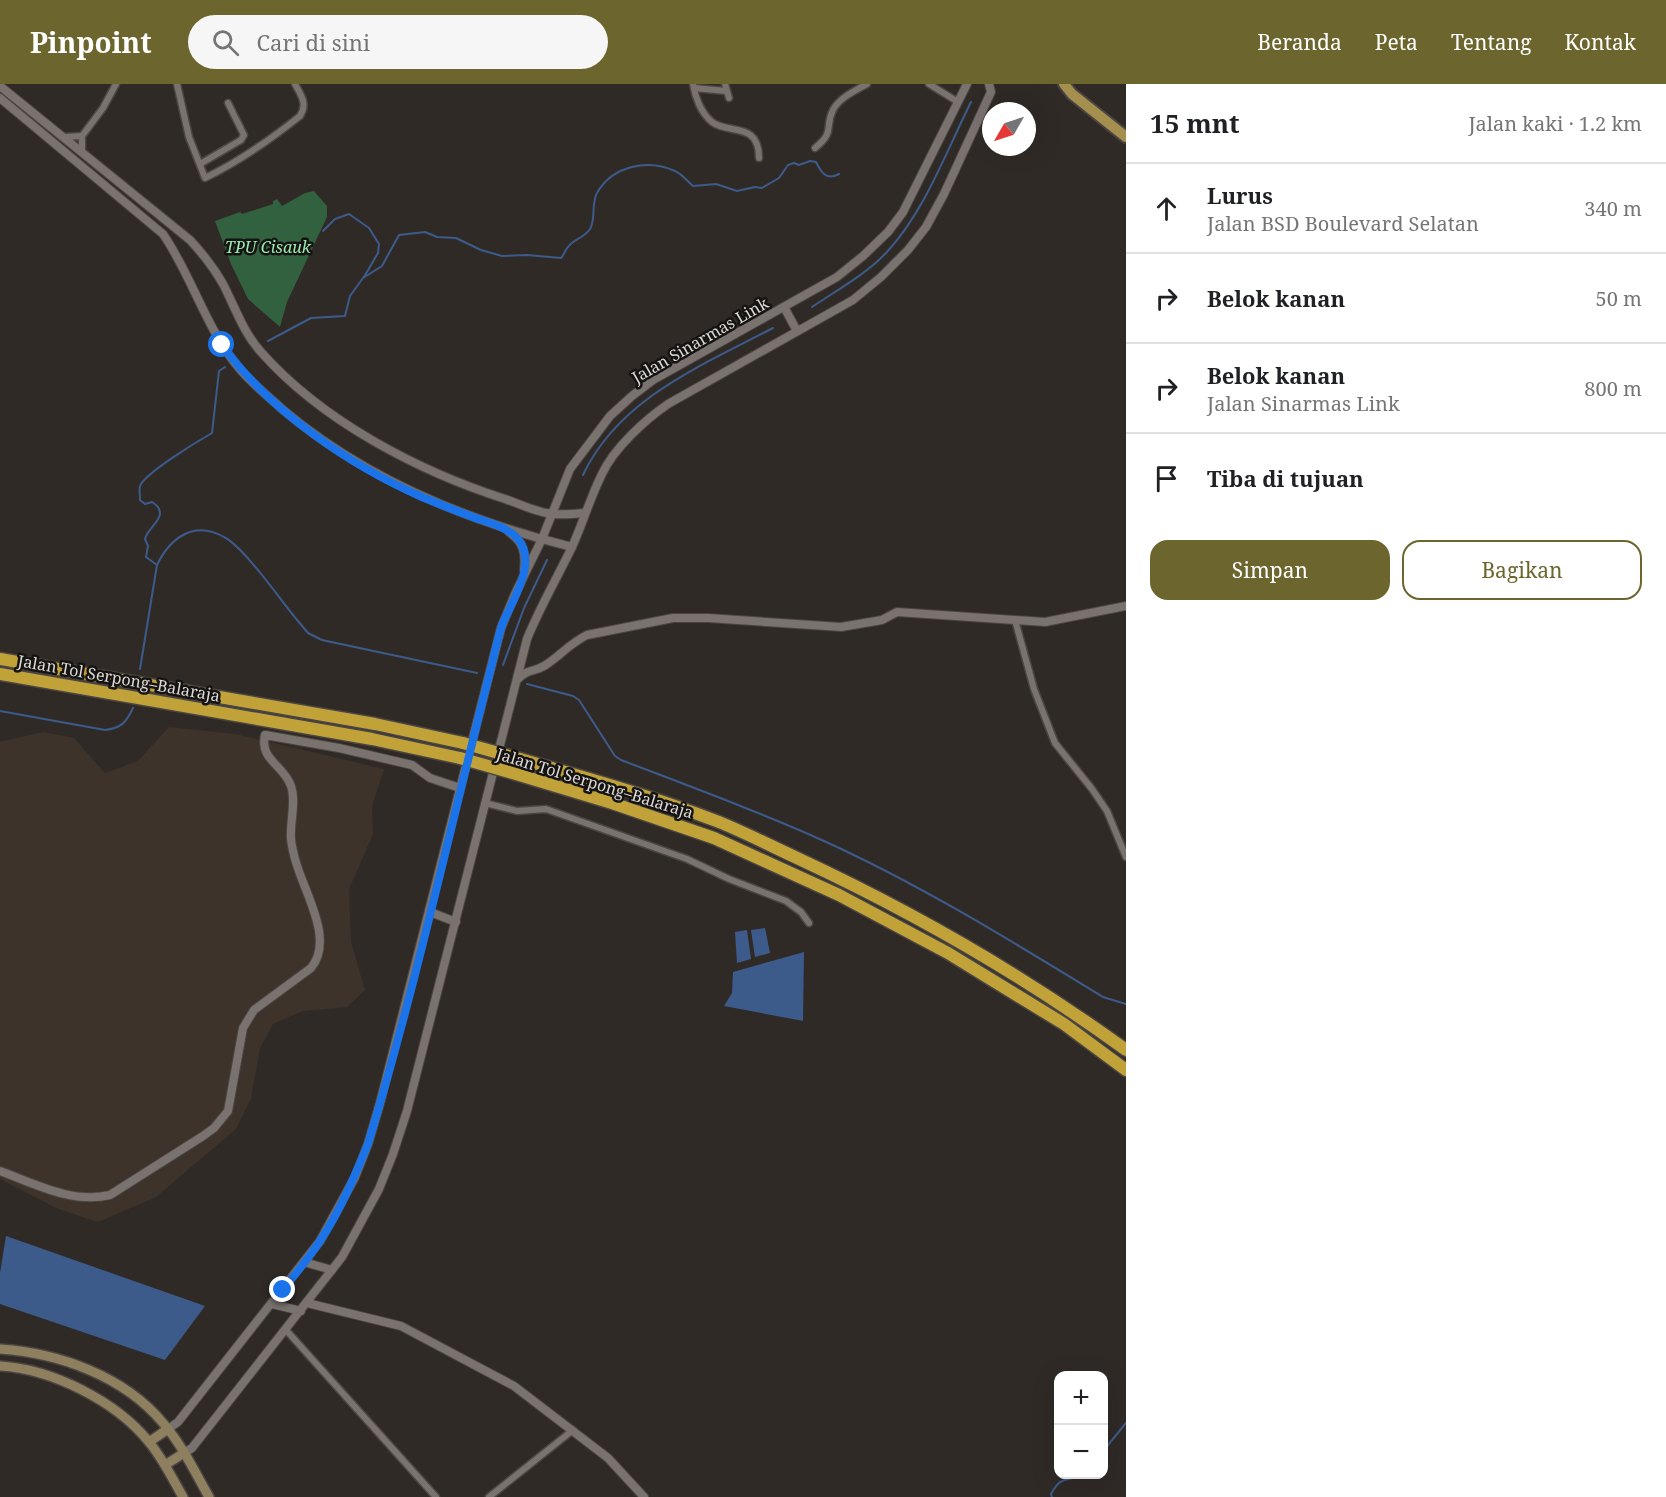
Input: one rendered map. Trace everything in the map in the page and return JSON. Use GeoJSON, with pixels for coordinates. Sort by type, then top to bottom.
{"type":"FeatureCollection","features":[{"type":"Feature","properties":{"kind":"highway","name":"Jalan Tol Serpong–Balaraja"},"geometry":{"type":"LineString","coordinates":[[0,659],[364,722],[463,742],[617,787],[720,823],[846,881],[956,939],[1072,1011],[1126,1050]]}},
{"type":"Feature","properties":{"kind":"highway","name":"Jalan Tol Serpong–Balaraja"},"geometry":{"type":"LineString","coordinates":[[0,674],[372,740],[460,758],[612,803],[714,838],[839,895],[948,953],[1064,1024],[1126,1070]]}},
{"type":"Feature","properties":{"kind":"main road"},"geometry":{"type":"LineString","coordinates":[[1064,84],[1072,94],[1126,137]]}},
{"type":"Feature","properties":{"kind":"main road"},"geometry":{"type":"LineString","coordinates":[[0,1349],[46,1356],[76,1365],[108,1379],[135,1397],[168,1429],[209,1497]]}},
{"type":"Feature","properties":{"kind":"main road"},"geometry":{"type":"LineString","coordinates":[[0,1366],[37,1373],[65,1382],[119,1414],[149,1442],[183,1497]]}},
{"type":"Feature","properties":{"kind":"main road"},"geometry":{"type":"LineString","coordinates":[[149,1442],[168,1429]]}},
{"type":"Feature","properties":{"kind":"main road"},"geometry":{"type":"LineString","coordinates":[[165,1465],[184,1453]]}},
{"type":"Feature","properties":{"kind":"street"},"geometry":{"type":"LineString","coordinates":[[82,150],[82,136],[103,108],[116,84]]}},
{"type":"Feature","properties":{"kind":"street"},"geometry":{"type":"LineString","coordinates":[[177,84],[189,137],[205,178],[265,144],[300,116],[305,103],[295,84]]}},
{"type":"Feature","properties":{"kind":"street"},"geometry":{"type":"LineString","coordinates":[[815,148],[825,140],[830,129],[832,111],[841,100],[867,84]]}},
{"type":"Feature","properties":{"kind":"street"},"geometry":{"type":"LineString","coordinates":[[929,84],[958,102]]}},
{"type":"Feature","properties":{"kind":"street","name":"Jalan Sinarmas Link"},"geometry":{"type":"LineString","coordinates":[[168,1429],[178,1422],[320,1241],[355,1177],[368,1144],[430,912],[501,628],[542,539],[570,469],[610,416],[653,380],[837,277],[888,232],[903,212],[967,84]]}},
{"type":"Feature","properties":{"kind":"street"},"geometry":{"type":"LineString","coordinates":[[184,1453],[192,1448],[332,1270],[363,1222],[379,1189],[406,1111],[531,629],[572,547],[603,471],[631,435],[649,417],[668,404],[853,300],[909,250],[926,227],[944,194],[991,92],[989,84]]}},
{"type":"Feature","properties":{"kind":"street"},"geometry":{"type":"LineString","coordinates":[[0,86],[82,150],[190,240],[208,260],[223,284],[246,331],[260,351],[314,400],[390,451],[431,471],[482,492],[552,514],[585,513]]}},
{"type":"Feature","properties":{"kind":"street"},"geometry":{"type":"LineString","coordinates":[[727,91],[693,86],[703,112],[708,118],[714,123],[750,135],[759,148],[759,158]]}},
{"type":"Feature","properties":{"kind":"street"},"geometry":{"type":"LineString","coordinates":[[0,98],[163,234],[176,253],[222,345],[239,369],[272,400],[336,449],[377,475],[420,496],[497,525],[572,547]]}},
{"type":"Feature","properties":{"kind":"street"},"geometry":{"type":"LineString","coordinates":[[200,164],[240,140],[244,135],[228,103]]}},
{"type":"Feature","properties":{"kind":"street"},"geometry":{"type":"LineString","coordinates":[[65,137],[82,136]]}},
{"type":"Feature","properties":{"kind":"street"},"geometry":{"type":"LineString","coordinates":[[91,173],[98,164]]}},
{"type":"Feature","properties":{"kind":"street","name":"Jalan Sinarmas Link"},"geometry":{"type":"LineString","coordinates":[[784,307],[797,331]]}},
{"type":"Feature","properties":{"kind":"street"},"geometry":{"type":"LineString","coordinates":[[497,525],[516,537],[524,548],[526,558],[523,578]]}},
{"type":"Feature","properties":{"kind":"street"},"geometry":{"type":"LineString","coordinates":[[516,681],[525,672],[542,668],[577,640],[587,635],[673,618],[708,618],[841,627],[882,620],[897,612],[1045,622],[1126,606]]}},
{"type":"Feature","properties":{"kind":"street"},"geometry":{"type":"LineString","coordinates":[[1015,620],[1034,689],[1055,743],[1107,811],[1126,856]]}},
{"type":"Feature","properties":{"kind":"street"},"geometry":{"type":"LineString","coordinates":[[0,1171],[80,1198],[110,1195],[203,1136],[214,1128],[228,1111],[243,1028],[248,1018],[254,1010],[311,968],[321,948],[320,930],[294,856],[290,835],[293,809],[291,786],[286,776],[268,757],[263,745],[265,735],[339,748],[412,765],[430,778],[460,788]]}},
{"type":"Feature","properties":{"kind":"street"},"geometry":{"type":"LineString","coordinates":[[485,803],[517,811],[546,809],[652,845],[786,901],[801,912],[809,923]]}},
{"type":"Feature","properties":{"kind":"street"},"geometry":{"type":"LineString","coordinates":[[430,912],[456,922]]}},
{"type":"Feature","properties":{"kind":"street"},"geometry":{"type":"LineString","coordinates":[[304,1262],[332,1270]]}},
{"type":"Feature","properties":{"kind":"street"},"geometry":{"type":"LineString","coordinates":[[307,1303],[401,1326],[514,1386],[608,1458],[644,1497]]}},
{"type":"Feature","properties":{"kind":"street"},"geometry":{"type":"LineString","coordinates":[[272,1304],[301,1311]]}},
{"type":"Feature","properties":{"kind":"street"},"geometry":{"type":"LineString","coordinates":[[286,1330],[436,1497]]}},
{"type":"Feature","properties":{"kind":"street"},"geometry":{"type":"LineString","coordinates":[[489,1497],[573,1430]]}},
{"type":"Feature","properties":{"kind":"shaded area"},"geometry":{"type":"Polygon","coordinates":[[[169,727],[235,734],[384,769],[372,806],[373,834],[349,889],[351,942],[365,990],[347,1007],[303,1011],[273,1024],[260,1048],[251,1098],[236,1129],[156,1197],[98,1222],[56,1208],[0,1179],[0,742],[43,732],[74,738],[105,773],[138,761],[169,727]]]}},
{"type":"Feature","properties":{"kind":"green space","name":"TPU Cisauk"},"geometry":{"type":"Polygon","coordinates":[[[314,191],[327,206],[327,217],[287,302],[280,327],[248,299],[231,264],[215,221],[273,204],[273,201],[277,199],[282,206],[305,193],[314,191]]]}},
{"type":"Feature","properties":{"kind":"water"},"geometry":{"type":"Polygon","coordinates":[[[765,928],[770,953],[755,957],[751,930],[765,928]]]}},
{"type":"Feature","properties":{"kind":"water"},"geometry":{"type":"Polygon","coordinates":[[[747,930],[751,959],[737,963],[735,932],[747,930]]]}},
{"type":"Feature","properties":{"kind":"water"},"geometry":{"type":"Polygon","coordinates":[[[804,952],[803,1021],[724,1006],[732,993],[733,972],[804,952]]]}},
{"type":"Feature","properties":{"kind":"water"},"geometry":{"type":"Polygon","coordinates":[[[6,1236],[205,1306],[165,1360],[0,1304],[0,1273],[6,1236]]]}},
{"type":"Feature","properties":{"kind":"waterway"},"geometry":{"type":"LineString","coordinates":[[812,307],[869,268],[900,237],[934,181],[971,102]]}},
{"type":"Feature","properties":{"kind":"waterway"},"geometry":{"type":"LineString","coordinates":[[268,341],[311,318],[345,316],[350,296],[363,278],[382,266],[399,235],[425,232],[437,237],[456,238],[481,250],[502,256],[527,255],[561,258],[570,244],[590,229],[595,197],[604,184],[612,176],[632,167],[643,165],[665,167],[678,172],[693,186],[716,184],[737,191],[755,187],[762,188],[779,178],[788,165],[794,163],[799,165],[810,161],[816,162],[827,176],[839,174]]}},
{"type":"Feature","properties":{"kind":"waterway"},"geometry":{"type":"LineString","coordinates":[[323,231],[335,219],[349,214],[369,228],[379,244],[378,253],[364,277]]}},
{"type":"Feature","properties":{"kind":"waterway"},"geometry":{"type":"LineString","coordinates":[[583,475],[599,448],[640,404],[692,370],[773,328]]}},
{"type":"Feature","properties":{"kind":"waterway"},"geometry":{"type":"LineString","coordinates":[[157,565],[146,557],[148,546],[145,539],[158,520],[160,511],[152,502],[145,504],[140,500],[140,486],[151,473],[212,433],[219,371],[225,367]]}},
{"type":"Feature","properties":{"kind":"waterway"},"geometry":{"type":"LineString","coordinates":[[140,669],[157,565],[162,555],[176,540],[193,531],[203,530],[213,532],[233,543],[263,576],[308,633],[322,640],[477,673]]}},
{"type":"Feature","properties":{"kind":"waterway"},"geometry":{"type":"LineString","coordinates":[[503,665],[524,608],[547,560]]}},
{"type":"Feature","properties":{"kind":"waterway"},"geometry":{"type":"LineString","coordinates":[[527,684],[573,696],[579,700],[615,756],[621,760],[774,819],[860,858],[966,915],[1103,997],[1126,1004]]}},
{"type":"Feature","properties":{"kind":"waterway"},"geometry":{"type":"LineString","coordinates":[[0,711],[105,730],[122,724],[133,708]]}},
{"type":"Feature","properties":{"kind":"waterway"},"geometry":{"type":"LineString","coordinates":[[1108,1445],[1126,1423]]}},
{"type":"Feature","properties":{"kind":"waterway"},"geometry":{"type":"LineString","coordinates":[[1052,1497],[1051,1494],[1058,1484],[1069,1479]]}},
{"type":"Feature","properties":{"kind":"route"},"geometry":{"type":"LineString","coordinates":[[222,345],[239,369],[264,393],[297,421],[336,449],[377,475],[420,496],[497,525],[516,537],[524,548],[526,558],[523,578],[501,628],[430,912],[368,1144],[339,1209],[320,1241],[283,1290]]}}]}
